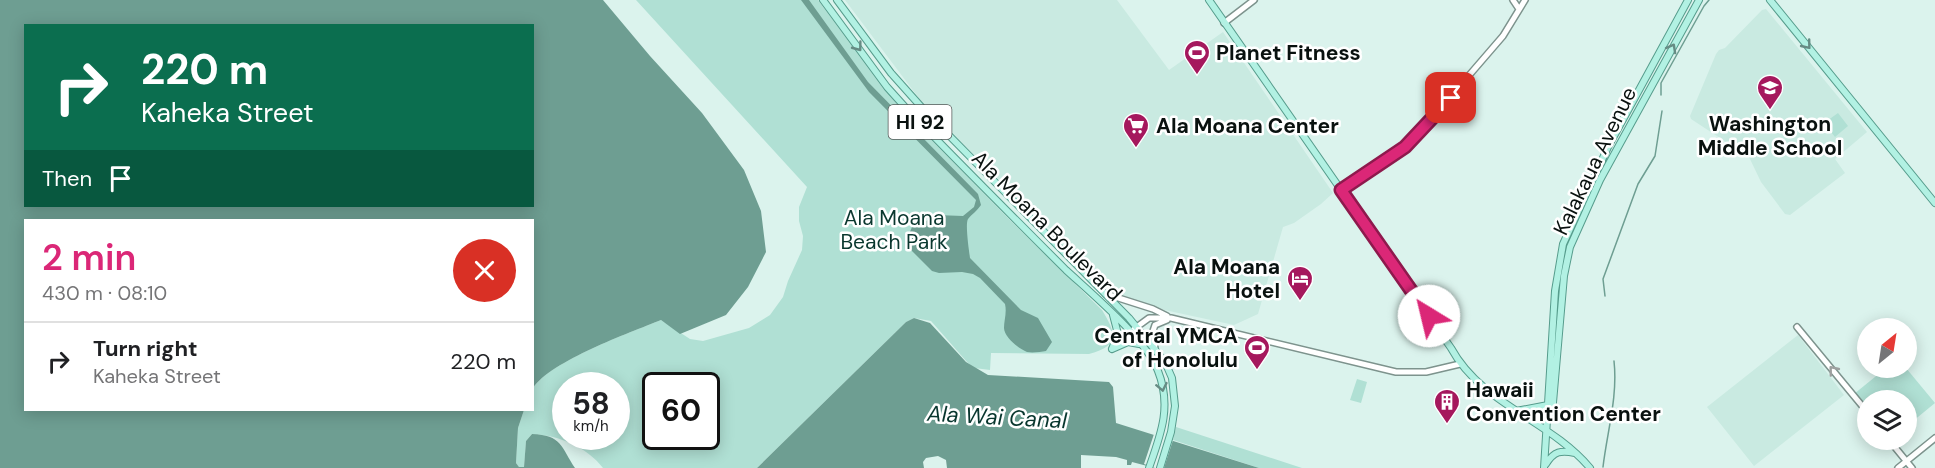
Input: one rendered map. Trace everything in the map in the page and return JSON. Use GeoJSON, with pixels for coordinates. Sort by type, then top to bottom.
{"type":"FeatureCollection","features":[{"type":"Feature","properties":{"kind":"main road","name":"Ala Moana Boulevard"},"geometry":{"type":"LineString","coordinates":[[823,0],[887,87],[905,107],[1142,346],[1158,369],[1166,406],[1161,433],[1149,468]]}},
{"type":"Feature","properties":{"kind":"main road","name":"Ala Moana Boulevard"},"geometry":{"type":"LineString","coordinates":[[837,0],[891,73],[924,111],[1106,294],[1165,362],[1172,378],[1175,406],[1171,432],[1160,468]]}},
{"type":"Feature","properties":{"kind":"main road"},"geometry":{"type":"LineString","coordinates":[[1209,0],[1460,364],[1480,385],[1547,431],[1590,468]]}},
{"type":"Feature","properties":{"kind":"main road","name":"Kalakaua Avenue"},"geometry":{"type":"LineString","coordinates":[[1544,468],[1549,420],[1555,291],[1558,266],[1566,235],[1608,147],[1688,0]]}},
{"type":"Feature","properties":{"kind":"main road","name":"Kalakaua Avenue"},"geometry":{"type":"LineString","coordinates":[[1549,420],[1552,414],[1564,276],[1570,247],[1600,180],[1699,0]]}},
{"type":"Feature","properties":{"kind":"main road"},"geometry":{"type":"LineString","coordinates":[[1770,0],[1935,203]]}},
{"type":"Feature","properties":{"kind":"main road"},"geometry":{"type":"LineString","coordinates":[[1113,315],[1118,334],[1112,349],[1128,342],[1142,346]]}},
{"type":"Feature","properties":{"kind":"main road"},"geometry":{"type":"LineString","coordinates":[[1515,411],[1548,405]]}},
{"type":"Feature","properties":{"kind":"main road"},"geometry":{"type":"LineString","coordinates":[[1544,468],[1556,453],[1563,451],[1575,453]]}},
{"type":"Feature","properties":{"kind":"street"},"geometry":{"type":"LineString","coordinates":[[1224,22],[1254,0]]}},
{"type":"Feature","properties":{"kind":"street"},"geometry":{"type":"LineString","coordinates":[[1513,0],[1519,9]]}},
{"type":"Feature","properties":{"kind":"street"},"geometry":{"type":"LineString","coordinates":[[1341,190],[1382,164],[1415,138],[1503,36],[1525,0]]}},
{"type":"Feature","properties":{"kind":"street"},"geometry":{"type":"LineString","coordinates":[[1106,294],[1153,309],[1171,318]]}},
{"type":"Feature","properties":{"kind":"street"},"geometry":{"type":"LineString","coordinates":[[1129,331],[1143,321],[1154,317],[1171,318],[1396,372],[1426,372],[1460,364]]}},
{"type":"Feature","properties":{"kind":"street"},"geometry":{"type":"LineString","coordinates":[[1155,349],[1153,331],[1155,325],[1171,318]]}},
{"type":"Feature","properties":{"kind":"street"},"geometry":{"type":"LineString","coordinates":[[1797,327],[1857,400]]}},
{"type":"Feature","properties":{"kind":"street"},"geometry":{"type":"LineString","coordinates":[[1898,468],[1935,438]]}},
{"type":"Feature","properties":{"kind":"street"},"geometry":{"type":"LineString","coordinates":[[1898,450],[1912,468]]}},
{"type":"Feature","properties":{"kind":"shaded area","name":"Ala Moana Center"},"geometry":{"type":"Polygon","coordinates":[[[845,0],[1117,0],[1169,70],[1223,32],[1333,193],[1294,223],[1283,227],[1258,314],[1234,325],[1160,309],[1122,297],[924,105],[845,0]]]}},
{"type":"Feature","properties":{"kind":"shaded area","name":"Washington Middle School"},"geometry":{"type":"Polygon","coordinates":[[[1766,9],[1867,132],[1835,159],[1845,173],[1790,215],[1785,214],[1761,182],[1749,157],[1691,119],[1690,116],[1716,54],[1725,48],[1762,10],[1766,9]]]}},
{"type":"Feature","properties":{"kind":"shaded area"},"geometry":{"type":"Polygon","coordinates":[[[1798,335],[1844,395],[1754,466],[1707,407],[1798,335]]]}},
{"type":"Feature","properties":{"kind":"green space","name":"Ala Moana Beach Park"},"geometry":{"type":"Polygon","coordinates":[[[636,0],[818,0],[899,107],[1102,310],[1111,326],[1113,338],[1106,347],[1089,354],[991,353],[990,370],[974,368],[931,321],[914,318],[906,322],[757,468],[603,468],[583,450],[630,450],[630,372],[552,372],[552,437],[532,434],[526,441],[524,468],[519,467],[516,463],[518,428],[524,411],[534,411],[534,387],[542,378],[573,358],[661,320],[690,339],[703,341],[749,328],[770,315],[783,297],[802,250],[803,236],[799,221],[799,207],[807,187],[636,0]]]}},
{"type":"Feature","properties":{"kind":"green space"},"geometry":{"type":"Polygon","coordinates":[[[1838,113],[1848,126],[1835,137],[1824,123],[1838,113]]]}},
{"type":"Feature","properties":{"kind":"green space"},"geometry":{"type":"Polygon","coordinates":[[[1874,378],[1914,378],[1935,403],[1917,418],[1917,390],[1859,390],[1874,378]]]}},
{"type":"Feature","properties":{"kind":"green space"},"geometry":{"type":"Polygon","coordinates":[[[1357,379],[1367,382],[1361,403],[1350,400],[1357,379]]]}},
{"type":"Feature","properties":{"kind":"green space"},"geometry":{"type":"Polygon","coordinates":[[[1176,427],[1302,468],[1259,468],[1173,440],[1176,427]]]}},
{"type":"Feature","properties":{"kind":"water"},"geometry":{"type":"Polygon","coordinates":[[[0,0],[603,0],[702,113],[744,170],[761,211],[766,252],[748,287],[726,315],[680,334],[661,320],[573,358],[542,378],[534,387],[534,219],[24,219],[24,411],[524,411],[518,428],[516,463],[519,467],[524,467],[526,441],[532,434],[552,438],[552,450],[564,450],[575,468],[0,468],[0,0]]]}},
{"type":"Feature","properties":{"kind":"water"},"geometry":{"type":"Polygon","coordinates":[[[801,0],[809,0],[868,82],[978,194],[981,205],[967,222],[970,258],[1021,310],[1038,318],[1052,342],[1046,351],[1027,352],[1009,339],[1004,328],[1005,304],[980,278],[962,272],[932,271],[909,248],[907,239],[912,227],[936,215],[963,216],[974,207],[976,200],[869,92],[801,0]]]}},
{"type":"Feature","properties":{"kind":"water","name":"Ala Wai Canal"},"geometry":{"type":"Polygon","coordinates":[[[914,318],[930,323],[966,362],[988,375],[1109,382],[1113,387],[1116,423],[1259,468],[1155,468],[1132,462],[1131,465],[1127,465],[1127,460],[1116,457],[1081,455],[1081,468],[947,468],[946,460],[938,456],[926,458],[923,462],[924,468],[757,468],[906,322],[914,318]]]}},
{"type":"Feature","properties":{"kind":"pier"},"geometry":{"type":"Polygon","coordinates":[[[1154,434],[1173,440],[1164,468],[1144,464],[1154,434]]]}},
{"type":"Feature","properties":{"kind":"waterway"},"geometry":{"type":"LineString","coordinates":[[1661,95],[1661,83],[1709,0]]}},
{"type":"Feature","properties":{"kind":"waterway"},"geometry":{"type":"LineString","coordinates":[[1605,296],[1603,279],[1638,184],[1655,156],[1662,111]]}},
{"type":"Feature","properties":{"kind":"waterway"},"geometry":{"type":"LineString","coordinates":[[1603,467],[1613,401],[1614,361]]}},
{"type":"Feature","properties":{"kind":"place","name":"Planet Fitness"},"geometry":{"type":"Point","coordinates":[1197,76]}},
{"type":"Feature","properties":{"kind":"place","name":"Washington Middle School"},"geometry":{"type":"Point","coordinates":[1770,111]}},
{"type":"Feature","properties":{"kind":"place","name":"Ala Moana Center"},"geometry":{"type":"Point","coordinates":[1136,149]}},
{"type":"Feature","properties":{"kind":"place","name":"Ala Moana Hotel"},"geometry":{"type":"Point","coordinates":[1300,302]}},
{"type":"Feature","properties":{"kind":"place","name":"Central YMCA of Honolulu"},"geometry":{"type":"Point","coordinates":[1257,371]}},
{"type":"Feature","properties":{"kind":"place","name":"Hawaii Convention Center"},"geometry":{"type":"Point","coordinates":[1447,425]}},
{"type":"Feature","properties":{"kind":"route"},"geometry":{"type":"LineString","coordinates":[[1429,316],[1341,190],[1405,147],[1451,98]]}}]}
